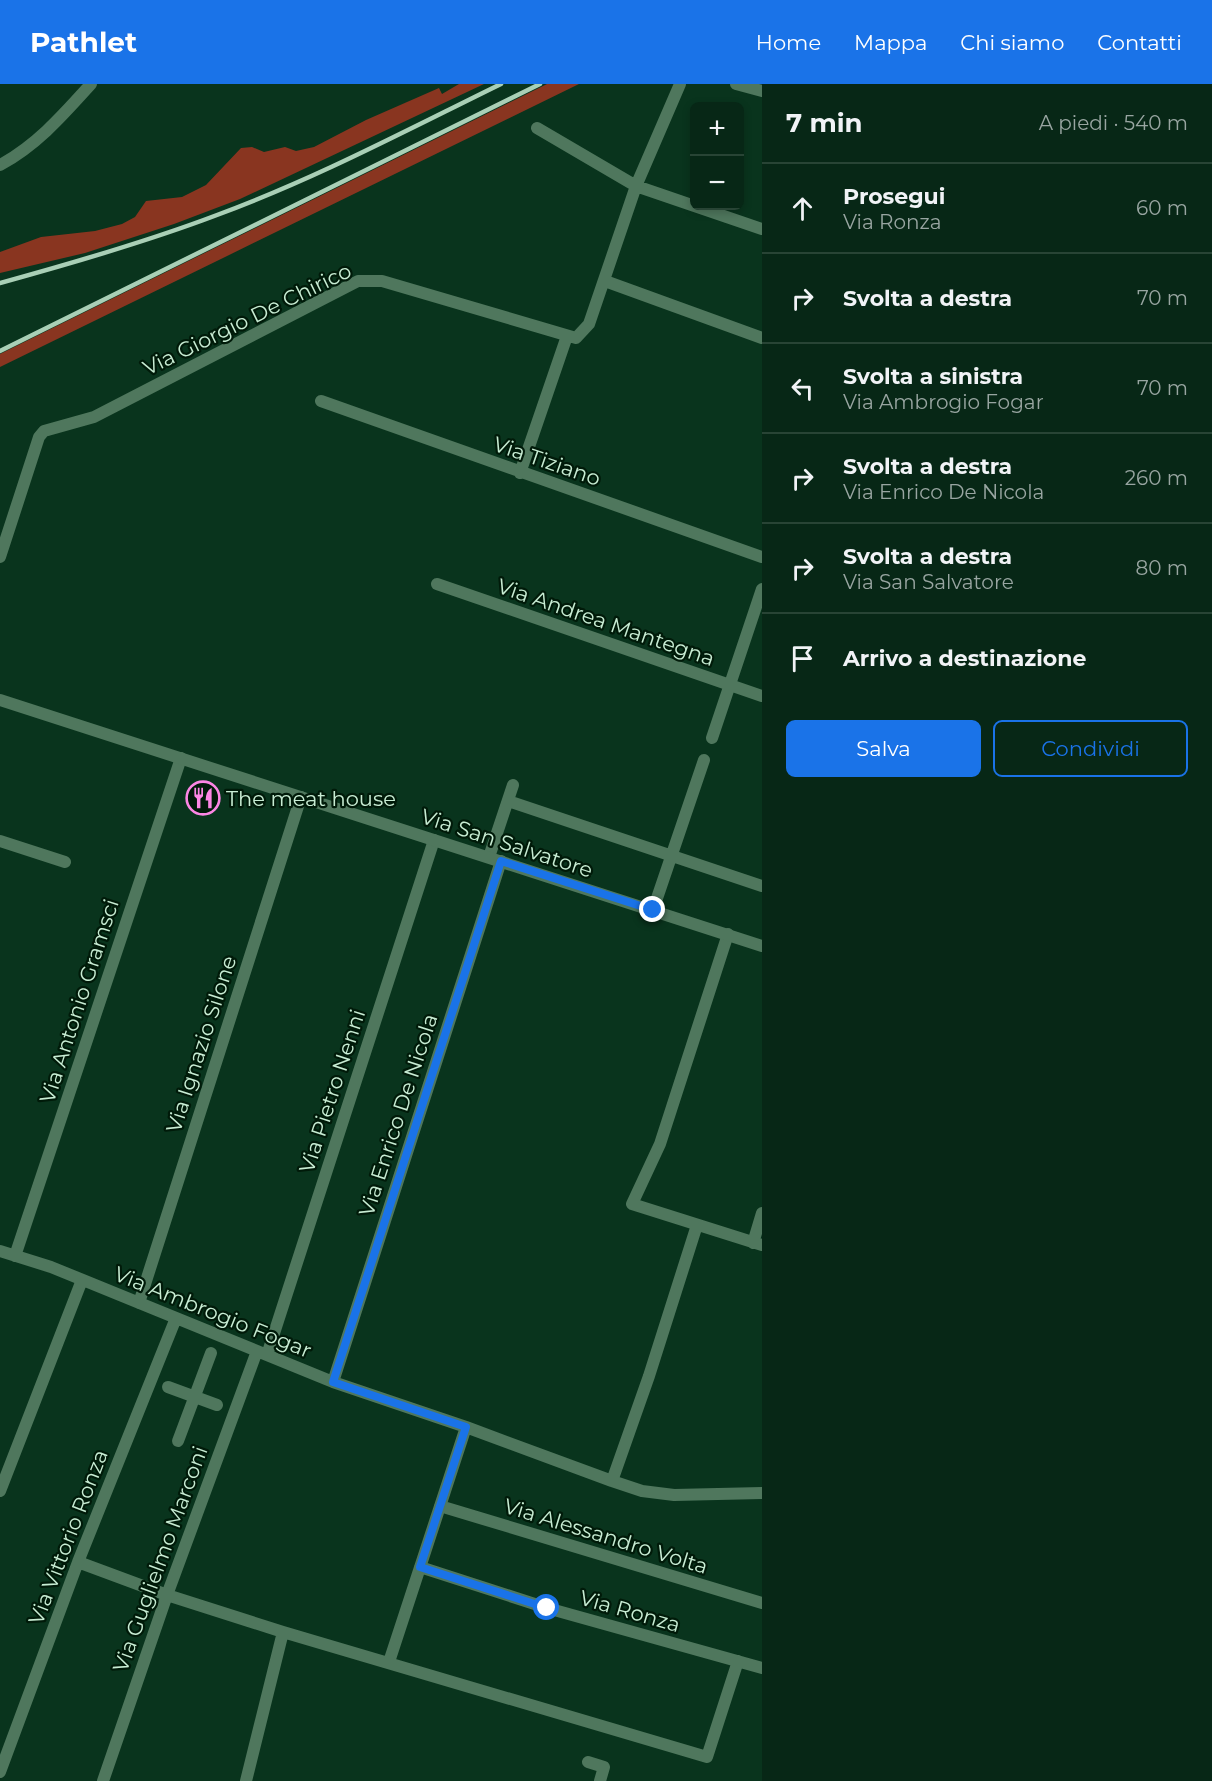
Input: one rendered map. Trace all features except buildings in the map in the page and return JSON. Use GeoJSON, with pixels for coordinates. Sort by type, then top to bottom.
{"type":"FeatureCollection","features":[{"type":"Feature","properties":{"kind":"street"},"geometry":{"type":"LineString","coordinates":[[0,165],[20,154],[46,133],[92,84]]}},
{"type":"Feature","properties":{"kind":"street"},"geometry":{"type":"LineString","coordinates":[[520,473],[567,336],[576,338],[589,324],[636,186],[680,84]]}},
{"type":"Feature","properties":{"kind":"street"},"geometry":{"type":"LineString","coordinates":[[736,84],[762,92]]}},
{"type":"Feature","properties":{"kind":"street"},"geometry":{"type":"LineString","coordinates":[[537,128],[636,186],[762,229]]}},
{"type":"Feature","properties":{"kind":"street","name":"Via Giorgio De Chirico"},"geometry":{"type":"LineString","coordinates":[[0,557],[39,437],[44,430],[94,417],[358,281],[382,281],[567,336]]}},
{"type":"Feature","properties":{"kind":"street"},"geometry":{"type":"LineString","coordinates":[[605,281],[762,338]]}},
{"type":"Feature","properties":{"kind":"street","name":"Via Tiziano"},"geometry":{"type":"LineString","coordinates":[[321,401],[762,557]]}},
{"type":"Feature","properties":{"kind":"street","name":"Via Andrea Mantegna"},"geometry":{"type":"LineString","coordinates":[[437,584],[762,696]]}},
{"type":"Feature","properties":{"kind":"street"},"geometry":{"type":"LineString","coordinates":[[712,738],[762,589]]}},
{"type":"Feature","properties":{"kind":"street","name":"Via San Salvatore"},"geometry":{"type":"LineString","coordinates":[[0,700],[762,946]]}},
{"type":"Feature","properties":{"kind":"street","name":"Via Antonio Gramsci"},"geometry":{"type":"LineString","coordinates":[[15,1256],[181,758]]}},
{"type":"Feature","properties":{"kind":"street"},"geometry":{"type":"LineString","coordinates":[[653,910],[704,760]]}},
{"type":"Feature","properties":{"kind":"street","name":"Via Enrico De Nicola"},"geometry":{"type":"LineString","coordinates":[[333,1382],[495,859],[513,785]]}},
{"type":"Feature","properties":{"kind":"street","name":"Via Ignazio Silone"},"geometry":{"type":"LineString","coordinates":[[138,1303],[301,797]]}},
{"type":"Feature","properties":{"kind":"street"},"geometry":{"type":"LineString","coordinates":[[508,801],[762,886]]}},
{"type":"Feature","properties":{"kind":"street","name":"Via Pietro Nenni"},"geometry":{"type":"LineString","coordinates":[[262,1353],[434,840]]}},
{"type":"Feature","properties":{"kind":"street"},"geometry":{"type":"LineString","coordinates":[[0,841],[66,862]]}},
{"type":"Feature","properties":{"kind":"street"},"geometry":{"type":"LineString","coordinates":[[728,934],[660,1144],[632,1204],[758,1244],[762,1213]]}},
{"type":"Feature","properties":{"kind":"street"},"geometry":{"type":"LineString","coordinates":[[612,1481],[649,1376],[697,1225]]}},
{"type":"Feature","properties":{"kind":"street","name":"Via Ambrogio Fogar"},"geometry":{"type":"LineString","coordinates":[[0,1251],[51,1267],[333,1382],[466,1427],[642,1491],[674,1495],[762,1493]]}},
{"type":"Feature","properties":{"kind":"street"},"geometry":{"type":"LineString","coordinates":[[0,1491],[82,1280]]}},
{"type":"Feature","properties":{"kind":"street","name":"Via Vittorio Ronza"},"geometry":{"type":"LineString","coordinates":[[0,1772],[78,1562],[176,1318]]}},
{"type":"Feature","properties":{"kind":"street"},"geometry":{"type":"LineString","coordinates":[[178,1441],[211,1353]]}},
{"type":"Feature","properties":{"kind":"street","name":"Via Guglielmo Marconi"},"geometry":{"type":"LineString","coordinates":[[103,1781],[167,1595],[262,1353]]}},
{"type":"Feature","properties":{"kind":"street"},"geometry":{"type":"LineString","coordinates":[[168,1387],[217,1405]]}},
{"type":"Feature","properties":{"kind":"street"},"geometry":{"type":"LineString","coordinates":[[388,1662],[466,1427]]}},
{"type":"Feature","properties":{"kind":"street","name":"Via Alessandro Volta"},"geometry":{"type":"LineString","coordinates":[[440,1506],[762,1603]]}},
{"type":"Feature","properties":{"kind":"street"},"geometry":{"type":"LineString","coordinates":[[78,1562],[167,1595],[283,1632],[707,1757],[738,1661]]}},
{"type":"Feature","properties":{"kind":"street","name":"Via Ronza"},"geometry":{"type":"LineString","coordinates":[[420,1567],[547,1608],[762,1668]]}},
{"type":"Feature","properties":{"kind":"street"},"geometry":{"type":"LineString","coordinates":[[246,1781],[283,1632]]}},
{"type":"Feature","properties":{"kind":"street"},"geometry":{"type":"LineString","coordinates":[[588,1762],[604,1767],[600,1781]]}},
{"type":"Feature","properties":{"kind":"shaded area"},"geometry":{"type":"Polygon","coordinates":[[[459,84],[484,84],[240,199],[174,224],[85,253],[0,273],[0,252],[41,237],[95,231],[122,224],[135,217],[146,201],[182,197],[206,185],[241,148],[252,147],[264,152],[285,147],[296,151],[314,147],[366,120],[439,88],[442,94],[459,84]]]}},
{"type":"Feature","properties":{"kind":"shaded area"},"geometry":{"type":"Polygon","coordinates":[[[547,84],[579,84],[0,367],[0,354],[547,84]]]}},
{"type":"Feature","properties":{"kind":"railway"},"geometry":{"type":"LineString","coordinates":[[0,283],[136,243],[253,201],[360,153],[501,84]]}},
{"type":"Feature","properties":{"kind":"railway"},"geometry":{"type":"LineString","coordinates":[[0,351],[540,84]]}},
{"type":"Feature","properties":{"kind":"place","name":"The meat house"},"geometry":{"type":"Point","coordinates":[203,798]}},
{"type":"Feature","properties":{"kind":"route"},"geometry":{"type":"LineString","coordinates":[[547,1608],[420,1567],[466,1427],[333,1382],[501,861],[653,910]]}}]}
